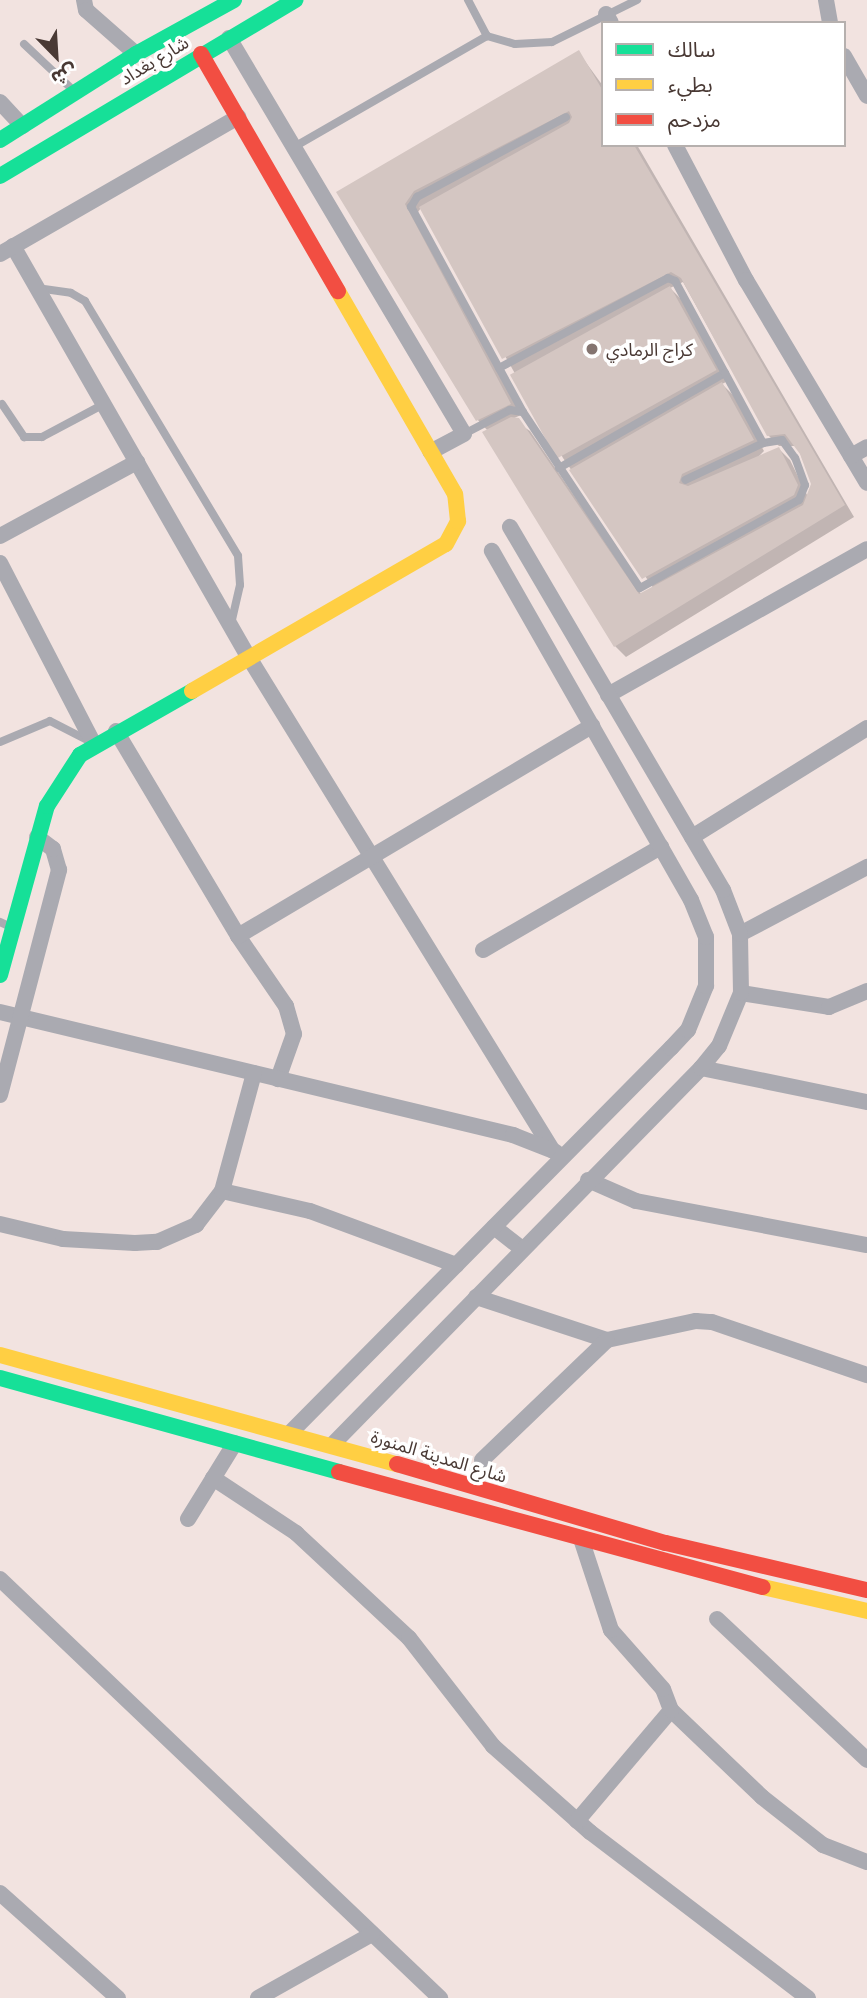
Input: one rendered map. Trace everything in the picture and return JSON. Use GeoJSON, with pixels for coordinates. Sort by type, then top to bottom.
{"type":"FeatureCollection","features":[{"type":"Feature","properties":{"kind":"main road","name":"شارع بغداد"},"geometry":{"type":"LineString","coordinates":[[0,141],[136,54],[234,0]]}},
{"type":"Feature","properties":{"kind":"main road","name":"شارع بغداد"},"geometry":{"type":"LineString","coordinates":[[0,176],[295,0]]}},
{"type":"Feature","properties":{"kind":"main road"},"geometry":{"type":"LineString","coordinates":[[0,975],[6,925],[55,788],[94,744],[446,544],[458,521],[458,503],[201,54]]}},
{"type":"Feature","properties":{"kind":"main road","name":"شارع المدينة المنورة"},"geometry":{"type":"LineString","coordinates":[[0,1355],[332,1444],[666,1543],[867,1591]]}},
{"type":"Feature","properties":{"kind":"main road"},"geometry":{"type":"LineString","coordinates":[[0,1378],[581,1539],[867,1611]]}},
{"type":"Feature","properties":{"kind":"main road"},"geometry":{"type":"LineString","coordinates":[[404,1490],[413,1469]]}},
{"type":"Feature","properties":{"kind":"street"},"geometry":{"type":"LineString","coordinates":[[84,0],[86,10],[136,54]]}},
{"type":"Feature","properties":{"kind":"street"},"geometry":{"type":"LineString","coordinates":[[826,0],[830,21]]}},
{"type":"Feature","properties":{"kind":"street"},"geometry":{"type":"LineString","coordinates":[[229,38],[464,434],[430,453]]}},
{"type":"Feature","properties":{"kind":"street"},"geometry":{"type":"LineString","coordinates":[[846,59],[867,96]]}},
{"type":"Feature","properties":{"kind":"street"},"geometry":{"type":"LineString","coordinates":[[0,102],[22,127]]}},
{"type":"Feature","properties":{"kind":"street"},"geometry":{"type":"LineString","coordinates":[[238,117],[7,250],[37,288],[248,656],[559,1154]]}},
{"type":"Feature","properties":{"kind":"street"},"geometry":{"type":"LineString","coordinates":[[676,147],[746,280],[867,483]]}},
{"type":"Feature","properties":{"kind":"street"},"geometry":{"type":"LineString","coordinates":[[851,456],[867,447]]}},
{"type":"Feature","properties":{"kind":"street"},"geometry":{"type":"LineString","coordinates":[[0,536],[137,462]]}},
{"type":"Feature","properties":{"kind":"street"},"geometry":{"type":"LineString","coordinates":[[332,1444],[701,1068],[719,1046],[741,993],[740,934],[723,890],[510,527]]}},
{"type":"Feature","properties":{"kind":"street"},"geometry":{"type":"LineString","coordinates":[[608,695],[867,549]]}},
{"type":"Feature","properties":{"kind":"street"},"geometry":{"type":"LineString","coordinates":[[290,1433],[494,1227],[559,1154],[671,1048],[699,1009],[708,961],[705,937],[661,847],[492,551]]}},
{"type":"Feature","properties":{"kind":"street"},"geometry":{"type":"LineString","coordinates":[[0,564],[94,744]]}},
{"type":"Feature","properties":{"kind":"street"},"geometry":{"type":"LineString","coordinates":[[238,936],[371,853],[592,726]]}},
{"type":"Feature","properties":{"kind":"street"},"geometry":{"type":"LineString","coordinates":[[692,837],[867,728]]}},
{"type":"Feature","properties":{"kind":"street"},"geometry":{"type":"LineString","coordinates":[[116,731],[238,936],[286,1006],[294,1034],[278,1079]]}},
{"type":"Feature","properties":{"kind":"street"},"geometry":{"type":"LineString","coordinates":[[0,1095],[59,870],[53,849],[37,837]]}},
{"type":"Feature","properties":{"kind":"street"},"geometry":{"type":"LineString","coordinates":[[483,950],[661,847]]}},
{"type":"Feature","properties":{"kind":"street"},"geometry":{"type":"LineString","coordinates":[[740,934],[867,867]]}},
{"type":"Feature","properties":{"kind":"street"},"geometry":{"type":"LineString","coordinates":[[741,993],[829,1007],[848,1002],[867,991]]}},
{"type":"Feature","properties":{"kind":"street"},"geometry":{"type":"LineString","coordinates":[[848,1002],[867,1006]]}},
{"type":"Feature","properties":{"kind":"street"},"geometry":{"type":"LineString","coordinates":[[0,1012],[513,1135],[559,1154]]}},
{"type":"Feature","properties":{"kind":"street"},"geometry":{"type":"LineString","coordinates":[[701,1068],[867,1102]]}},
{"type":"Feature","properties":{"kind":"street"},"geometry":{"type":"LineString","coordinates":[[0,1224],[63,1239],[157,1242],[196,1225],[222,1191],[254,1073]]}},
{"type":"Feature","properties":{"kind":"street"},"geometry":{"type":"LineString","coordinates":[[589,1180],[636,1201],[867,1245]]}},
{"type":"Feature","properties":{"kind":"street"},"geometry":{"type":"LineString","coordinates":[[222,1191],[310,1211],[456,1265]]}},
{"type":"Feature","properties":{"kind":"street"},"geometry":{"type":"LineString","coordinates":[[494,1227],[522,1249]]}},
{"type":"Feature","properties":{"kind":"street"},"geometry":{"type":"LineString","coordinates":[[476,1297],[607,1340],[696,1321],[712,1322],[826,1357],[867,1375]]}},
{"type":"Feature","properties":{"kind":"street"},"geometry":{"type":"LineString","coordinates":[[482,1460],[607,1340]]}},
{"type":"Feature","properties":{"kind":"street"},"geometry":{"type":"LineString","coordinates":[[188,1519],[235,1443]]}},
{"type":"Feature","properties":{"kind":"street"},"geometry":{"type":"LineString","coordinates":[[213,1478],[296,1533],[409,1637],[493,1746],[577,1821],[808,1998]]}},
{"type":"Feature","properties":{"kind":"street"},"geometry":{"type":"LineString","coordinates":[[581,1539],[611,1630],[663,1689],[671,1710],[762,1797],[823,1845],[867,1862]]}},
{"type":"Feature","properties":{"kind":"street"},"geometry":{"type":"LineString","coordinates":[[0,1579],[440,1998]]}},
{"type":"Feature","properties":{"kind":"street"},"geometry":{"type":"LineString","coordinates":[[717,1619],[867,1760]]}},
{"type":"Feature","properties":{"kind":"street"},"geometry":{"type":"LineString","coordinates":[[577,1821],[671,1710]]}},
{"type":"Feature","properties":{"kind":"street"},"geometry":{"type":"LineString","coordinates":[[0,1893],[118,1998]]}},
{"type":"Feature","properties":{"kind":"street"},"geometry":{"type":"LineString","coordinates":[[258,1998],[372,1934]]}},
{"type":"Feature","properties":{"kind":"lane"},"geometry":{"type":"LineString","coordinates":[[468,0],[487,36]]}},
{"type":"Feature","properties":{"kind":"lane"},"geometry":{"type":"LineString","coordinates":[[609,19],[637,0]]}},
{"type":"Feature","properties":{"kind":"lane"},"geometry":{"type":"LineString","coordinates":[[294,147],[487,36],[515,44],[552,42],[601,22]]}},
{"type":"Feature","properties":{"kind":"lane"},"geometry":{"type":"LineString","coordinates":[[24,44],[75,92]]}},
{"type":"Feature","properties":{"kind":"lane"},"geometry":{"type":"LineString","coordinates":[[566,117],[411,203],[523,412],[634,584],[647,588],[799,500],[805,485],[786,442],[763,443],[685,480]]}},
{"type":"Feature","properties":{"kind":"lane"},"geometry":{"type":"LineString","coordinates":[[499,368],[668,278],[675,281],[763,443]]}},
{"type":"Feature","properties":{"kind":"lane"},"geometry":{"type":"LineString","coordinates":[[37,288],[71,293],[85,301],[237,556],[240,584],[230,626]]}},
{"type":"Feature","properties":{"kind":"lane"},"geometry":{"type":"LineString","coordinates":[[559,468],[725,373]]}},
{"type":"Feature","properties":{"kind":"lane"},"geometry":{"type":"LineString","coordinates":[[2,404],[13,426],[24,437],[42,437],[104,404]]}},
{"type":"Feature","properties":{"kind":"lane"},"geometry":{"type":"LineString","coordinates":[[464,434],[510,410],[523,412]]}},
{"type":"Feature","properties":{"kind":"lane"},"geometry":{"type":"LineString","coordinates":[[0,742],[50,722],[94,744]]}},
{"type":"Feature","properties":{"kind":"building"},"geometry":{"type":"Polygon","coordinates":[[[579,50],[601,88],[601,147],[635,147],[845,505],[614,647],[482,432],[511,417],[519,418],[639,594],[803,505],[811,484],[800,454],[785,434],[767,436],[681,278],[671,272],[502,359],[419,207],[569,123],[572,117],[569,111],[414,191],[405,204],[511,404],[476,421],[336,192],[579,50]]]}},
{"type":"Feature","properties":{"kind":"building"},"geometry":{"type":"Polygon","coordinates":[[[670,286],[717,370],[556,459],[510,375],[670,286]]]}},
{"type":"Feature","properties":{"kind":"building"},"geometry":{"type":"Polygon","coordinates":[[[722,382],[754,440],[682,474],[679,483],[688,486],[779,447],[798,485],[794,495],[642,579],[569,470],[722,382]]]}},
{"type":"Feature","properties":{"kind":"traffic: fast"},"geometry":{"type":"LineString","coordinates":[[0,140],[136,54],[234,0]]}},
{"type":"Feature","properties":{"kind":"traffic: fast"},"geometry":{"type":"LineString","coordinates":[[0,176],[295,0]]}},
{"type":"Feature","properties":{"kind":"traffic: fast"},"geometry":{"type":"LineString","coordinates":[[0,975],[47,806],[80,755],[192,691]]}},
{"type":"Feature","properties":{"kind":"traffic: fast"},"geometry":{"type":"LineString","coordinates":[[0,1378],[339,1472]]}},
{"type":"Feature","properties":{"kind":"traffic: slow"},"geometry":{"type":"LineString","coordinates":[[192,691],[446,544],[458,521],[455,494],[338,291]]}},
{"type":"Feature","properties":{"kind":"traffic: slow"},"geometry":{"type":"LineString","coordinates":[[0,1355],[397,1464]]}},
{"type":"Feature","properties":{"kind":"traffic: slow"},"geometry":{"type":"LineString","coordinates":[[763,1587],[867,1611]]}},
{"type":"Feature","properties":{"kind":"traffic: jam"},"geometry":{"type":"LineString","coordinates":[[201,54],[338,291]]}},
{"type":"Feature","properties":{"kind":"traffic: jam"},"geometry":{"type":"LineString","coordinates":[[397,1464],[666,1543],[867,1590]]}},
{"type":"Feature","properties":{"kind":"traffic: jam"},"geometry":{"type":"LineString","coordinates":[[339,1472],[763,1587]]}},
{"type":"Feature","properties":{"kind":"place","name":"كراج الرمادي"},"geometry":{"type":"Point","coordinates":[592,349]}}]}
